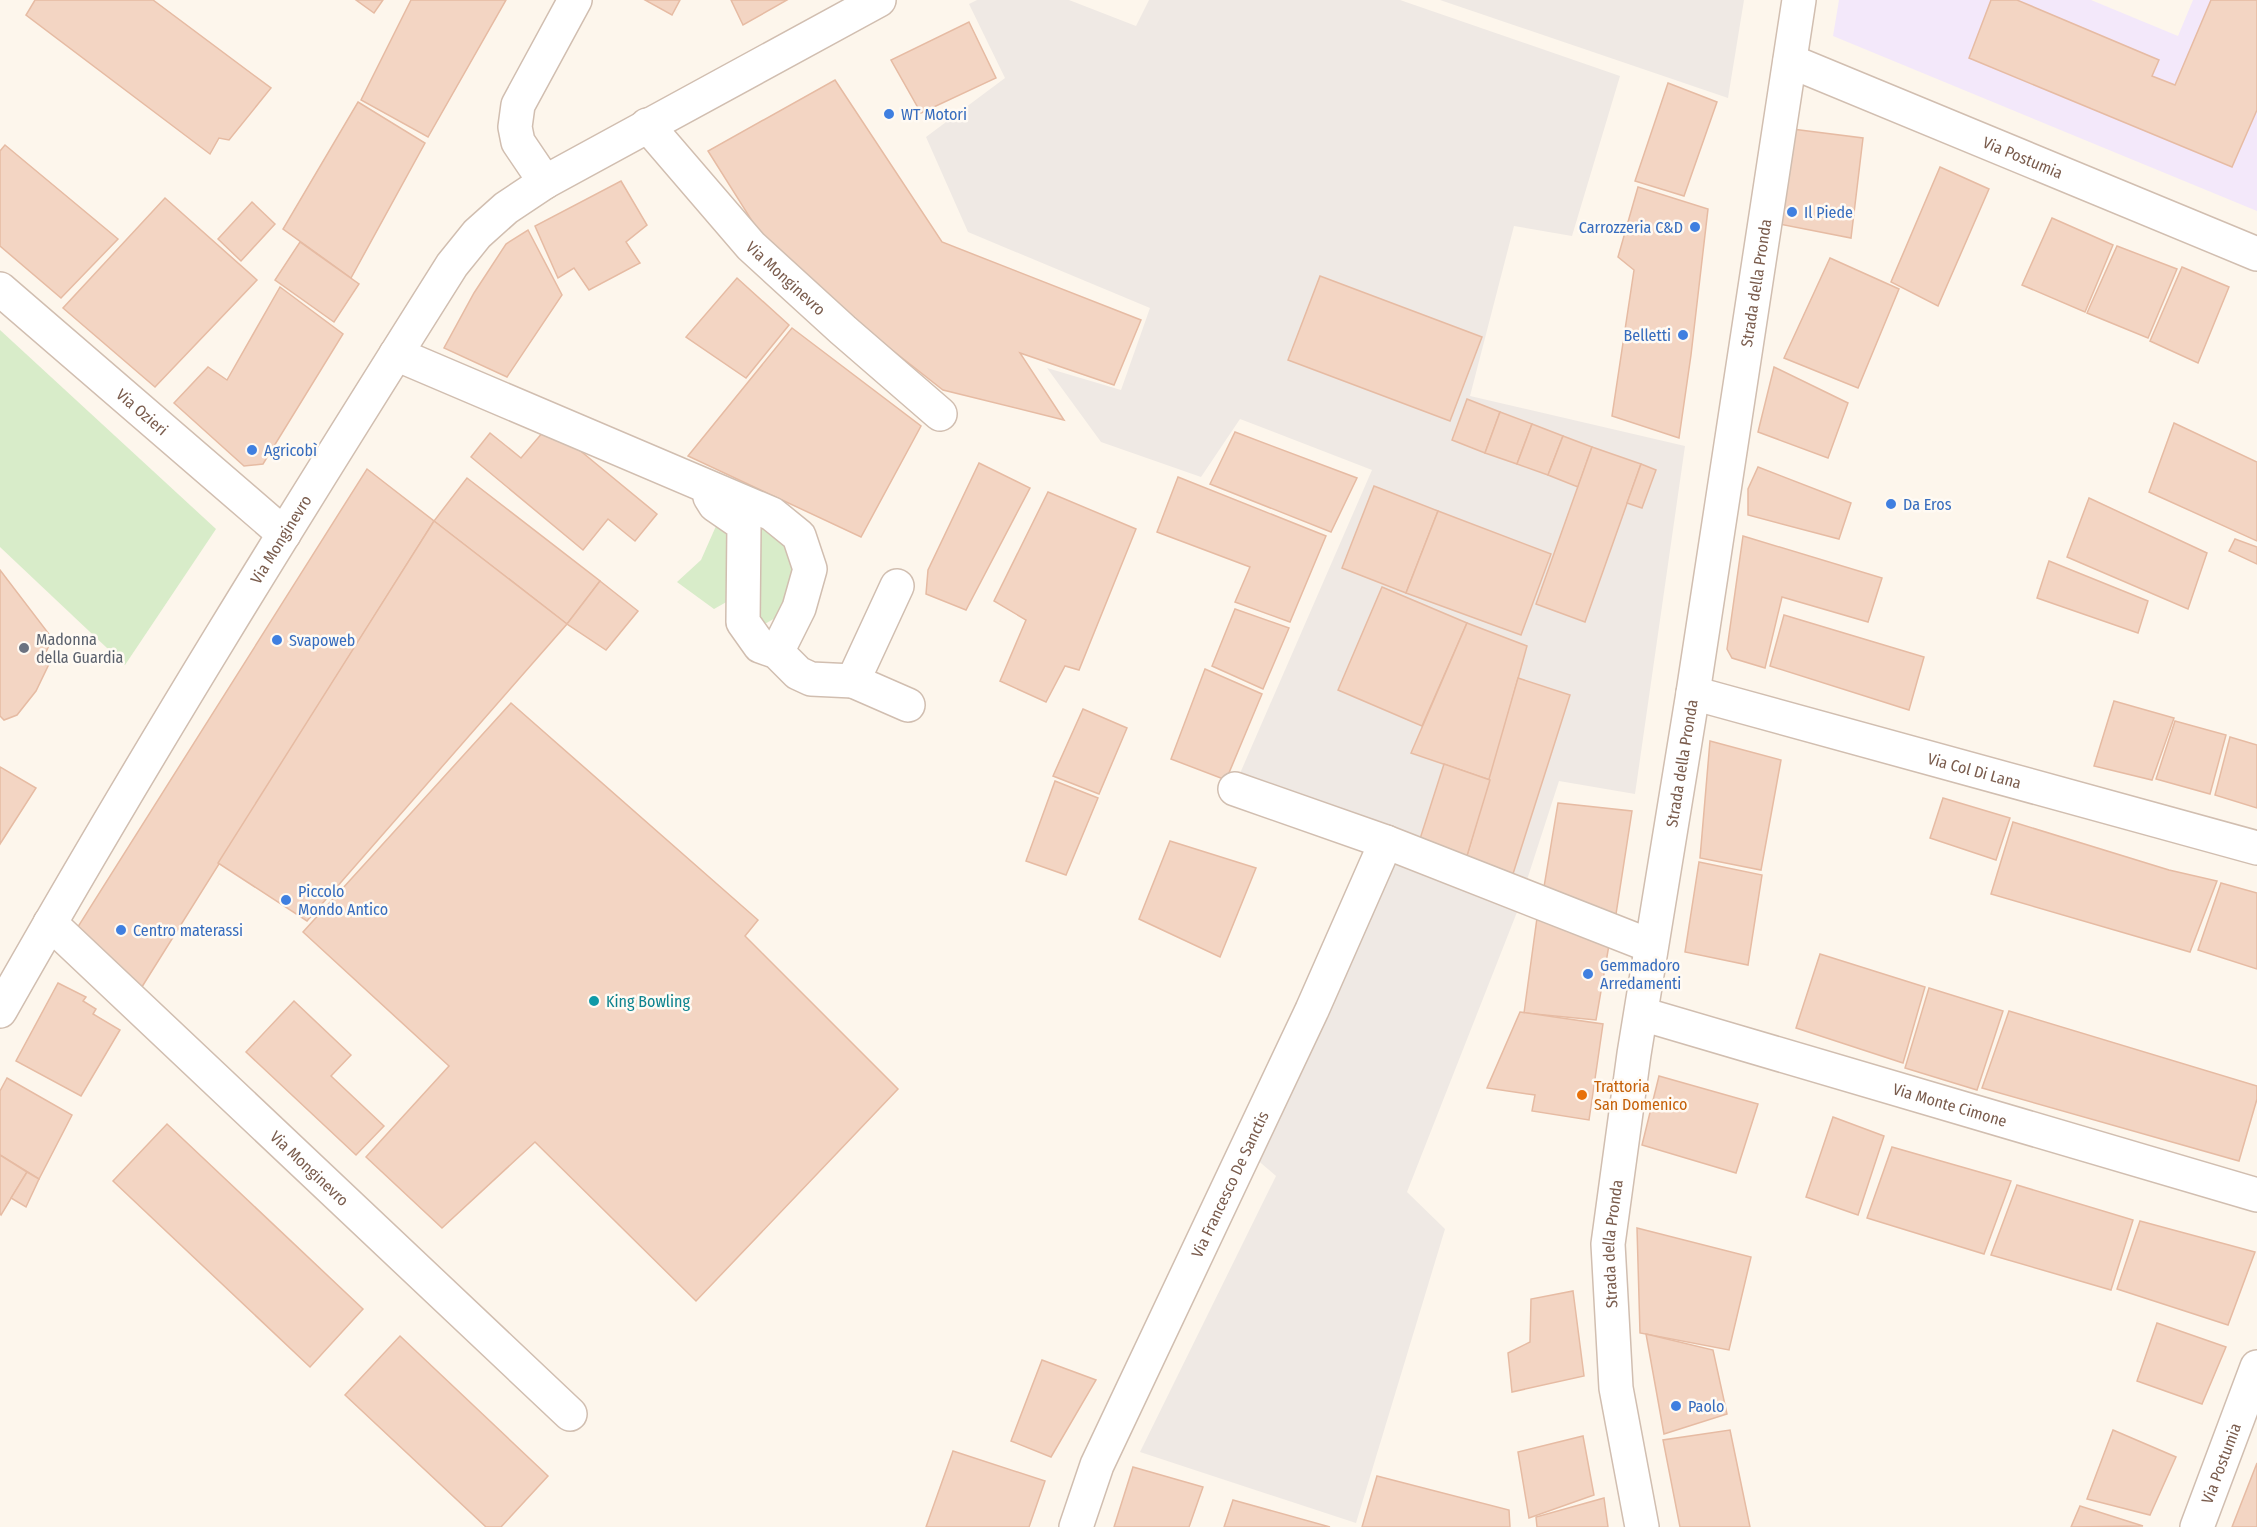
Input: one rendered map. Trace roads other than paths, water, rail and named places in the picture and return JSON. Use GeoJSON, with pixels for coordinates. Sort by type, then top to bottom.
{"type":"FeatureCollection","features":[{"type":"Feature","properties":{"kind":"street"},"geometry":{"type":"LineString","coordinates":[[545,182],[518,142],[514,127],[518,105],[575,0]]}},
{"type":"Feature","properties":{"kind":"street","name":"Via Monginevro"},"geometry":{"type":"LineString","coordinates":[[0,1011],[50,923],[284,534],[452,265],[477,234],[506,208],[545,182],[879,0]]}},
{"type":"Feature","properties":{"kind":"street","name":"Strada della Pronda"},"geometry":{"type":"LineString","coordinates":[[1642,1527],[1616,1388],[1608,1244],[1634,1054],[1693,693],[1799,0]]}},
{"type":"Feature","properties":{"kind":"street","name":"Via Postumia"},"geometry":{"type":"LineString","coordinates":[[1790,61],[2257,254]]}},
{"type":"Feature","properties":{"kind":"street","name":"Via Monginevro"},"geometry":{"type":"LineString","coordinates":[[647,125],[751,246],[940,414]]}},
{"type":"Feature","properties":{"kind":"street","name":"Via Ozieri"},"geometry":{"type":"LineString","coordinates":[[0,289],[284,534]]}},
{"type":"Feature","properties":{"kind":"street"},"geometry":{"type":"LineString","coordinates":[[396,354],[772,514],[799,536],[810,569],[799,608],[777,652]]}},
{"type":"Feature","properties":{"kind":"street"},"geometry":{"type":"LineString","coordinates":[[700,483],[715,505],[744,525],[742,622],[760,646],[777,652],[798,673],[811,679],[853,681],[908,705]]}},
{"type":"Feature","properties":{"kind":"street"},"geometry":{"type":"LineString","coordinates":[[853,681],[897,586]]}},
{"type":"Feature","properties":{"kind":"street","name":"Via Col Di Lana"},"geometry":{"type":"LineString","coordinates":[[1693,693],[2257,848]]}},
{"type":"Feature","properties":{"kind":"street"},"geometry":{"type":"LineString","coordinates":[[1235,789],[1386,842],[1651,946]]}},
{"type":"Feature","properties":{"kind":"street","name":"Via Francesco De Sanctis"},"geometry":{"type":"LineString","coordinates":[[1076,1527],[1097,1465],[1279,1082],[1386,842]]}},
{"type":"Feature","properties":{"kind":"street","name":"Via Monginevro"},"geometry":{"type":"LineString","coordinates":[[50,923],[570,1414]]}},
{"type":"Feature","properties":{"kind":"street","name":"Via Monte Cimone"},"geometry":{"type":"LineString","coordinates":[[1642,1014],[2257,1195]]}},
{"type":"Feature","properties":{"kind":"street","name":"Via Postumia"},"geometry":{"type":"LineString","coordinates":[[2197,1527],[2257,1367]]}},
{"type":"Feature","properties":{"kind":"place","name":"WT Motori"},"geometry":{"type":"Point","coordinates":[889,114]}},
{"type":"Feature","properties":{"kind":"place","name":"Il Piede"},"geometry":{"type":"Point","coordinates":[1792,212]}},
{"type":"Feature","properties":{"kind":"place","name":"Carrozzeria C&D"},"geometry":{"type":"Point","coordinates":[1695,227]}},
{"type":"Feature","properties":{"kind":"place","name":"Belletti"},"geometry":{"type":"Point","coordinates":[1683,335]}},
{"type":"Feature","properties":{"kind":"place","name":"Agricobì"},"geometry":{"type":"Point","coordinates":[252,450]}},
{"type":"Feature","properties":{"kind":"place","name":"Da Eros"},"geometry":{"type":"Point","coordinates":[1891,504]}},
{"type":"Feature","properties":{"kind":"place","name":"Svapoweb"},"geometry":{"type":"Point","coordinates":[277,640]}},
{"type":"Feature","properties":{"kind":"place","name":"Madonna della Guardia"},"geometry":{"type":"Point","coordinates":[24,648]}},
{"type":"Feature","properties":{"kind":"place","name":"Piccolo Mondo Antico"},"geometry":{"type":"Point","coordinates":[286,900]}},
{"type":"Feature","properties":{"kind":"place","name":"Centro materassi"},"geometry":{"type":"Point","coordinates":[121,930]}},
{"type":"Feature","properties":{"kind":"place","name":"Gemmadoro Arredamenti"},"geometry":{"type":"Point","coordinates":[1588,974]}},
{"type":"Feature","properties":{"kind":"place","name":"King Bowling"},"geometry":{"type":"Point","coordinates":[594,1001]}},
{"type":"Feature","properties":{"kind":"place","name":"Trattoria San Domenico"},"geometry":{"type":"Point","coordinates":[1582,1095]}},
{"type":"Feature","properties":{"kind":"place","name":"Paolo"},"geometry":{"type":"Point","coordinates":[1676,1406]}}]}
